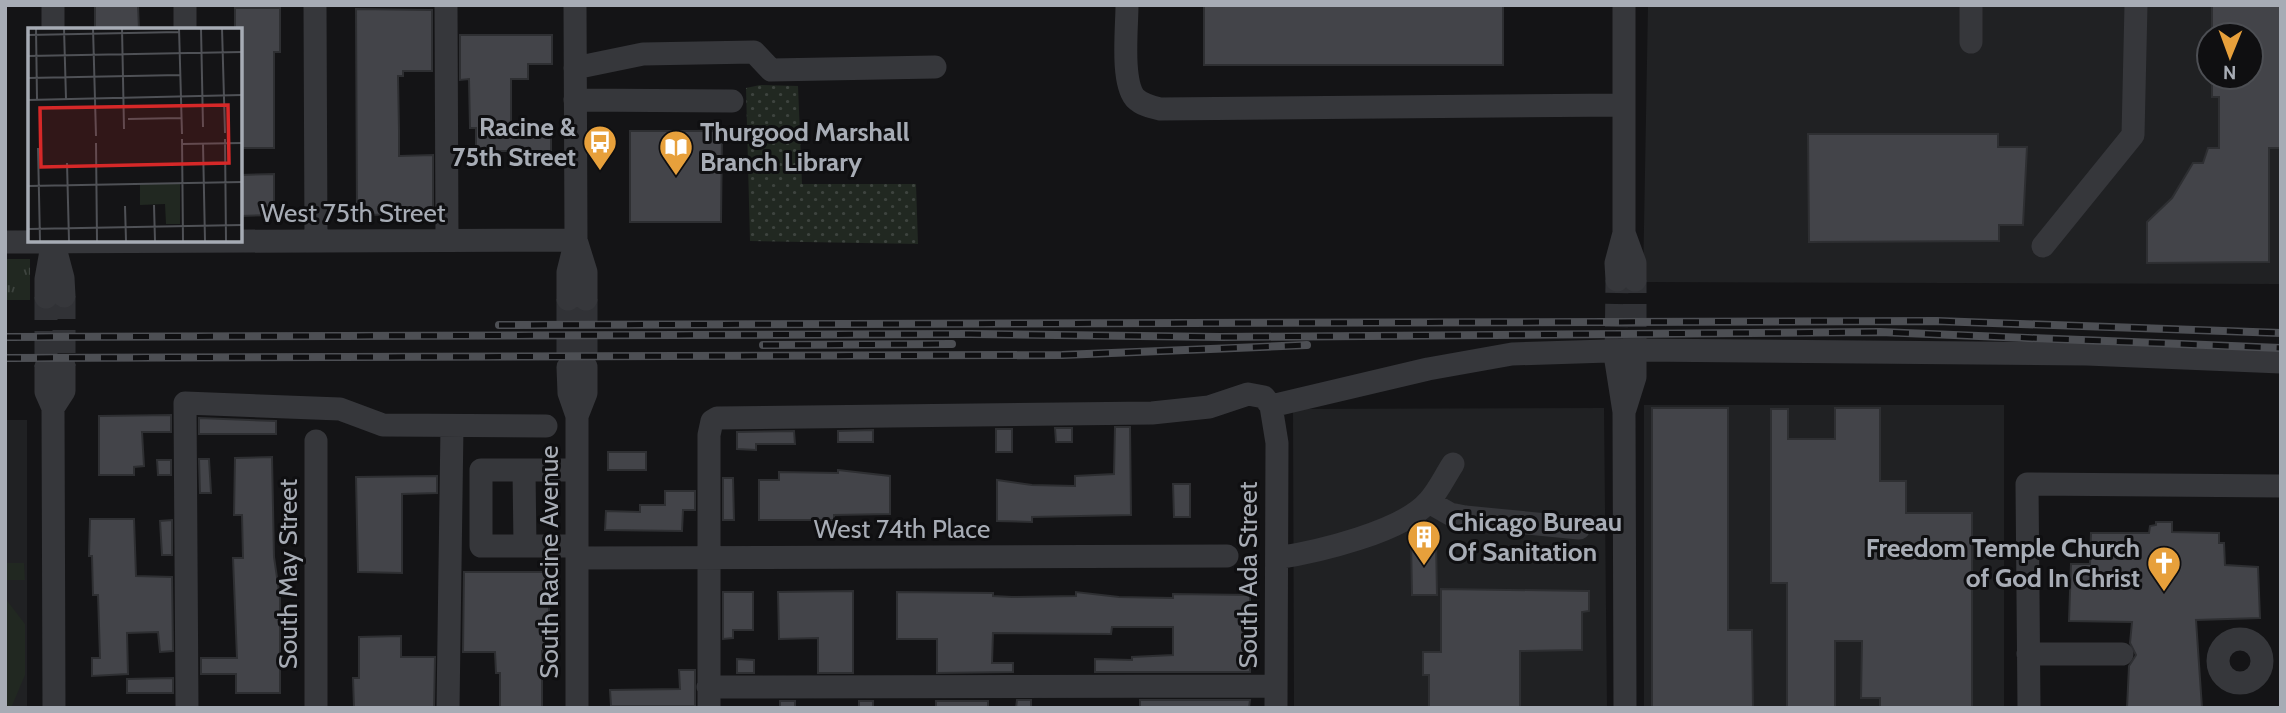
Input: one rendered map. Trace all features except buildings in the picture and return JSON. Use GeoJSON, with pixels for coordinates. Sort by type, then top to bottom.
{"type":"FeatureCollection","features":[{"type":"Feature","properties":{"kind":"street"},"geometry":{"type":"LineString","coordinates":[[53,5],[53,28]]}},
{"type":"Feature","properties":{"kind":"street"},"geometry":{"type":"LineString","coordinates":[[185,5],[185,28]]}},
{"type":"Feature","properties":{"kind":"street"},"geometry":{"type":"LineString","coordinates":[[315,5],[316,241]]}},
{"type":"Feature","properties":{"kind":"street"},"geometry":{"type":"LineString","coordinates":[[446,5],[447,240]]}},
{"type":"Feature","properties":{"kind":"street"},"geometry":{"type":"LineString","coordinates":[[575,5],[576,240],[568,272],[577,299]]}},
{"type":"Feature","properties":{"kind":"street"},"geometry":{"type":"LineString","coordinates":[[1127,5],[1129,84],[1135,97],[1146,106],[1160,109],[1624,105]]}},
{"type":"Feature","properties":{"kind":"street"},"geometry":{"type":"LineString","coordinates":[[1624,5],[1624,233],[1616,263],[1626,280]]}},
{"type":"Feature","properties":{"kind":"street"},"geometry":{"type":"LineString","coordinates":[[1971,5],[1971,42]]}},
{"type":"Feature","properties":{"kind":"street"},"geometry":{"type":"LineString","coordinates":[[2043,246],[2133,135],[2136,5]]}},
{"type":"Feature","properties":{"kind":"street"},"geometry":{"type":"LineString","coordinates":[[575,68],[643,54],[754,52],[771,70],[934,67]]}},
{"type":"Feature","properties":{"kind":"street"},"geometry":{"type":"LineString","coordinates":[[575,100],[732,101]]}},
{"type":"Feature","properties":{"kind":"street","name":"West 75th Street"},"geometry":{"type":"LineString","coordinates":[[242,240],[576,240]]}},
{"type":"Feature","properties":{"kind":"street","name":"West 75th Street"},"geometry":{"type":"LineString","coordinates":[[5,242],[28,242]]}},
{"type":"Feature","properties":{"kind":"street"},"geometry":{"type":"LineString","coordinates":[[53,242],[64,278],[55,297]]}},
{"type":"Feature","properties":{"kind":"street"},"geometry":{"type":"LineString","coordinates":[[1276,697],[708,698],[709,435],[712,421],[717,418],[1152,413],[1209,407],[1248,394],[1264,397],[1271,406],[1428,369],[1512,354],[1639,350],[2087,354],[2281,362]]}},
{"type":"Feature","properties":{"kind":"street"},"geometry":{"type":"LineString","coordinates":[[1625,708],[1624,412],[1635,377],[1626,361]]}},
{"type":"Feature","properties":{"kind":"street"},"geometry":{"type":"LineString","coordinates":[[54,708],[53,408],[64,391],[55,367]]}},
{"type":"Feature","properties":{"kind":"street","name":"South Racine Avenue"},"geometry":{"type":"LineString","coordinates":[[577,367],[569,393],[576,416],[577,708]]}},
{"type":"Feature","properties":{"kind":"street"},"geometry":{"type":"LineString","coordinates":[[187,708],[184,403],[340,409],[383,425],[546,426]]}},
{"type":"Feature","properties":{"kind":"street","name":"South Ada Street"},"geometry":{"type":"LineString","coordinates":[[1271,406],[1277,443],[1276,697]]}},
{"type":"Feature","properties":{"kind":"street"},"geometry":{"type":"LineString","coordinates":[[448,708],[452,426]]}},
{"type":"Feature","properties":{"kind":"street","name":"South May Street"},"geometry":{"type":"LineString","coordinates":[[316,441],[316,708]]}},
{"type":"Feature","properties":{"kind":"street"},"geometry":{"type":"LineString","coordinates":[[1276,558],[1337,546],[1398,522],[1429,502],[1453,464]]}},
{"type":"Feature","properties":{"kind":"street","name":"West 74th Place"},"geometry":{"type":"LineString","coordinates":[[524,470],[481,470],[481,546],[525,546],[577,552],[708,557],[1227,556]]}},
{"type":"Feature","properties":{"kind":"street"},"geometry":{"type":"LineString","coordinates":[[525,546],[524,470],[577,470]]}},
{"type":"Feature","properties":{"kind":"street"},"geometry":{"type":"LineString","coordinates":[[2029,708],[2027,484],[2281,486]]}},
{"type":"Feature","properties":{"kind":"street"},"geometry":{"type":"LineString","coordinates":[[1429,502],[1450,514],[1465,517],[1579,528]]}},
{"type":"Feature","properties":{"kind":"street"},"geometry":{"type":"LineString","coordinates":[[2028,654],[2122,654]]}},
{"type":"Feature","properties":{"kind":"shaded area"},"geometry":{"type":"Polygon","coordinates":[[[1648,5],[2281,5],[2281,284],[1643,282],[1648,5]]]}},
{"type":"Feature","properties":{"kind":"shaded area"},"geometry":{"type":"Polygon","coordinates":[[[1644,405],[2004,405],[2004,708],[1644,708],[1644,405]]]}},
{"type":"Feature","properties":{"kind":"shaded area"},"geometry":{"type":"Polygon","coordinates":[[[1604,408],[1607,708],[1294,708],[1293,409],[1604,408]]]}},
{"type":"Feature","properties":{"kind":"shaded area"},"geometry":{"type":"Polygon","coordinates":[[[5,420],[27,420],[27,708],[5,708],[5,420]]]}},
{"type":"Feature","properties":{"kind":"green space"},"geometry":{"type":"Polygon","coordinates":[[[760,85],[798,86],[802,184],[916,184],[918,244],[750,241],[746,88],[760,85]]]}},
{"type":"Feature","properties":{"kind":"green space"},"geometry":{"type":"Polygon","coordinates":[[[5,259],[30,259],[30,300],[5,300],[5,259]]]}},
{"type":"Feature","properties":{"kind":"green space"},"geometry":{"type":"Polygon","coordinates":[[[5,563],[24,563],[25,580],[5,580],[5,563]]]}},
{"type":"Feature","properties":{"kind":"green space"},"geometry":{"type":"Polygon","coordinates":[[[5,598],[25,624],[25,675],[11,708],[5,708],[5,598]]]}},
{"type":"Feature","properties":{"kind":"tunnel"},"geometry":{"type":"LineString","coordinates":[[1616,361],[1617,280]]}},
{"type":"Feature","properties":{"kind":"tunnel"},"geometry":{"type":"LineString","coordinates":[[1635,280],[1635,361]]}},
{"type":"Feature","properties":{"kind":"tunnel"},"geometry":{"type":"LineString","coordinates":[[64,296],[64,366]]}},
{"type":"Feature","properties":{"kind":"tunnel"},"geometry":{"type":"LineString","coordinates":[[46,297],[46,367]]}},
{"type":"Feature","properties":{"kind":"tunnel"},"geometry":{"type":"LineString","coordinates":[[568,299],[568,367]]}},
{"type":"Feature","properties":{"kind":"tunnel"},"geometry":{"type":"LineString","coordinates":[[586,299],[586,367]]}},
{"type":"Feature","properties":{"kind":"railway"},"geometry":{"type":"LineString","coordinates":[[499,325],[1937,321],[2281,333]]}},
{"type":"Feature","properties":{"kind":"railway"},"geometry":{"type":"LineString","coordinates":[[5,337],[970,334],[1221,337],[1880,332],[2281,348]]}},
{"type":"Feature","properties":{"kind":"railway"},"geometry":{"type":"LineString","coordinates":[[763,345],[952,344]]}},
{"type":"Feature","properties":{"kind":"railway"},"geometry":{"type":"LineString","coordinates":[[5,358],[1062,355],[1307,345]]}},
{"type":"Feature","properties":{"kind":"place","name":"Racine & 75th Street"},"geometry":{"type":"Point","coordinates":[600,172]}},
{"type":"Feature","properties":{"kind":"place","name":"Thurgood Marshall Branch Library"},"geometry":{"type":"Point","coordinates":[676,177]}},
{"type":"Feature","properties":{"kind":"place","name":"Chicago Bureau Of Sanitation"},"geometry":{"type":"Point","coordinates":[1424,567]}},
{"type":"Feature","properties":{"kind":"place","name":"Freedom Temple Church of God In Christ"},"geometry":{"type":"Point","coordinates":[2164,593]}}]}
